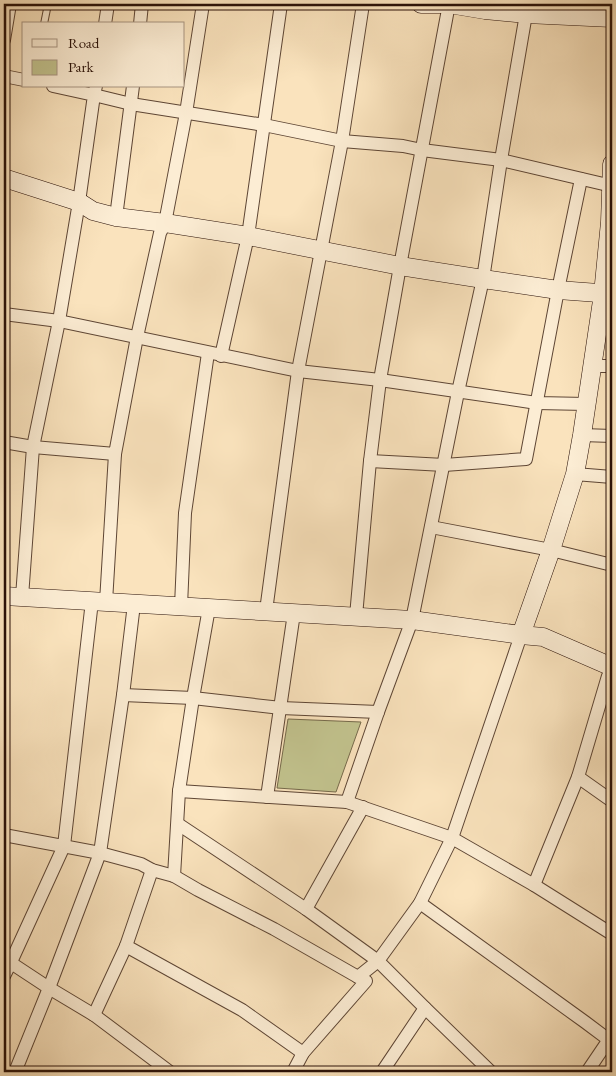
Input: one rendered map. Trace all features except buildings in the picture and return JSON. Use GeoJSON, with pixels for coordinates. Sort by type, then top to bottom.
{"type":"FeatureCollection","features":[{"type":"Feature","properties":{"kind":"street"},"geometry":{"type":"LineString","coordinates":[[4,40],[10,4]]}},
{"type":"Feature","properties":{"kind":"street"},"geometry":{"type":"LineString","coordinates":[[105,22],[108,4]]}},
{"type":"Feature","properties":{"kind":"street"},"geometry":{"type":"LineString","coordinates":[[140,22],[142,4]]}},
{"type":"Feature","properties":{"kind":"street"},"geometry":{"type":"LineString","coordinates":[[4,976],[7,960],[64,846],[99,602],[115,454],[137,337],[160,233],[165,223],[186,113],[203,4]]}},
{"type":"Feature","properties":{"kind":"street"},"geometry":{"type":"LineString","coordinates":[[181,606],[185,513],[215,354],[248,236],[281,4]]}},
{"type":"Feature","properties":{"kind":"street"},"geometry":{"type":"LineString","coordinates":[[266,611],[298,371],[342,141],[363,4]]}},
{"type":"Feature","properties":{"kind":"street"},"geometry":{"type":"LineString","coordinates":[[423,4],[485,7],[526,14],[548,9],[612,18]]}},
{"type":"Feature","properties":{"kind":"street"},"geometry":{"type":"LineString","coordinates":[[356,616],[370,461],[380,380],[449,4]]}},
{"type":"Feature","properties":{"kind":"street"},"geometry":{"type":"LineString","coordinates":[[347,802],[412,620],[482,279],[526,14]]}},
{"type":"Feature","properties":{"kind":"street"},"geometry":{"type":"LineString","coordinates":[[4,76],[22,80]]}},
{"type":"Feature","properties":{"kind":"street"},"geometry":{"type":"LineString","coordinates":[[70,88],[95,91],[131,104],[264,125],[342,141],[403,146],[501,160],[612,186]]}},
{"type":"Feature","properties":{"kind":"street"},"geometry":{"type":"LineString","coordinates":[[116,217],[133,88]]}},
{"type":"Feature","properties":{"kind":"street"},"geometry":{"type":"LineString","coordinates":[[22,597],[33,447],[59,321],[80,202],[95,91]]}},
{"type":"Feature","properties":{"kind":"street"},"geometry":{"type":"LineString","coordinates":[[358,977],[378,961],[420,902],[452,838],[551,550],[575,474],[586,404],[608,294],[612,164]]}},
{"type":"Feature","properties":{"kind":"street"},"geometry":{"type":"LineString","coordinates":[[4,178],[80,202],[93,211],[116,217],[248,236],[400,266],[482,279],[558,290],[608,294]]}},
{"type":"Feature","properties":{"kind":"street"},"geometry":{"type":"LineString","coordinates":[[370,461],[444,465],[526,459],[581,179]]}},
{"type":"Feature","properties":{"kind":"street"},"geometry":{"type":"LineString","coordinates":[[4,314],[59,321],[298,371],[380,380],[537,403],[586,404]]}},
{"type":"Feature","properties":{"kind":"street"},"geometry":{"type":"LineString","coordinates":[[593,366],[612,366]]}},
{"type":"Feature","properties":{"kind":"street"},"geometry":{"type":"LineString","coordinates":[[582,435],[612,436]]}},
{"type":"Feature","properties":{"kind":"street"},"geometry":{"type":"LineString","coordinates":[[4,442],[33,447],[115,454]]}},
{"type":"Feature","properties":{"kind":"street"},"geometry":{"type":"LineString","coordinates":[[575,474],[612,477]]}},
{"type":"Feature","properties":{"kind":"street"},"geometry":{"type":"LineString","coordinates":[[431,527],[551,550],[612,565]]}},
{"type":"Feature","properties":{"kind":"street"},"geometry":{"type":"LineString","coordinates":[[4,596],[412,620],[521,635],[543,636],[611,674],[578,777],[534,885]]}},
{"type":"Feature","properties":{"kind":"street"},"geometry":{"type":"LineString","coordinates":[[17,1071],[100,853],[134,604]]}},
{"type":"Feature","properties":{"kind":"street"},"geometry":{"type":"LineString","coordinates":[[174,876],[179,790],[209,608]]}},
{"type":"Feature","properties":{"kind":"street"},"geometry":{"type":"LineString","coordinates":[[267,798],[294,613]]}},
{"type":"Feature","properties":{"kind":"street"},"geometry":{"type":"LineString","coordinates":[[123,695],[193,698],[281,708],[378,712]]}},
{"type":"Feature","properties":{"kind":"street"},"geometry":{"type":"LineString","coordinates":[[578,777],[612,801]]}},
{"type":"Feature","properties":{"kind":"street"},"geometry":{"type":"LineString","coordinates":[[179,790],[267,798],[347,802],[363,807],[452,838],[534,885],[612,934]]}},
{"type":"Feature","properties":{"kind":"street"},"geometry":{"type":"LineString","coordinates":[[306,909],[363,807]]}},
{"type":"Feature","properties":{"kind":"street"},"geometry":{"type":"LineString","coordinates":[[178,824],[306,909],[378,961],[486,1070]]}},
{"type":"Feature","properties":{"kind":"street"},"geometry":{"type":"LineString","coordinates":[[4,835],[100,853],[142,864],[152,870],[174,876],[366,981],[303,1053],[293,1072]]}},
{"type":"Feature","properties":{"kind":"street"},"geometry":{"type":"LineString","coordinates":[[94,1015],[126,946],[152,870]]}},
{"type":"Feature","properties":{"kind":"street"},"geometry":{"type":"LineString","coordinates":[[420,902],[585,1022],[610,1038],[587,1072]]}},
{"type":"Feature","properties":{"kind":"street"},"geometry":{"type":"LineString","coordinates":[[126,946],[242,1010],[303,1053]]}},
{"type":"Feature","properties":{"kind":"street"},"geometry":{"type":"LineString","coordinates":[[7,960],[94,1015],[170,1072]]}},
{"type":"Feature","properties":{"kind":"street"},"geometry":{"type":"LineString","coordinates":[[382,1072],[425,1008]]}},
{"type":"Feature","properties":{"kind":"lane"},"geometry":{"type":"LineString","coordinates":[[44,22],[48,4]]}},
{"type":"Feature","properties":{"kind":"green space"},"geometry":{"type":"Polygon","coordinates":[[[288,719],[361,722],[336,792],[277,788],[288,719]]]}}]}
